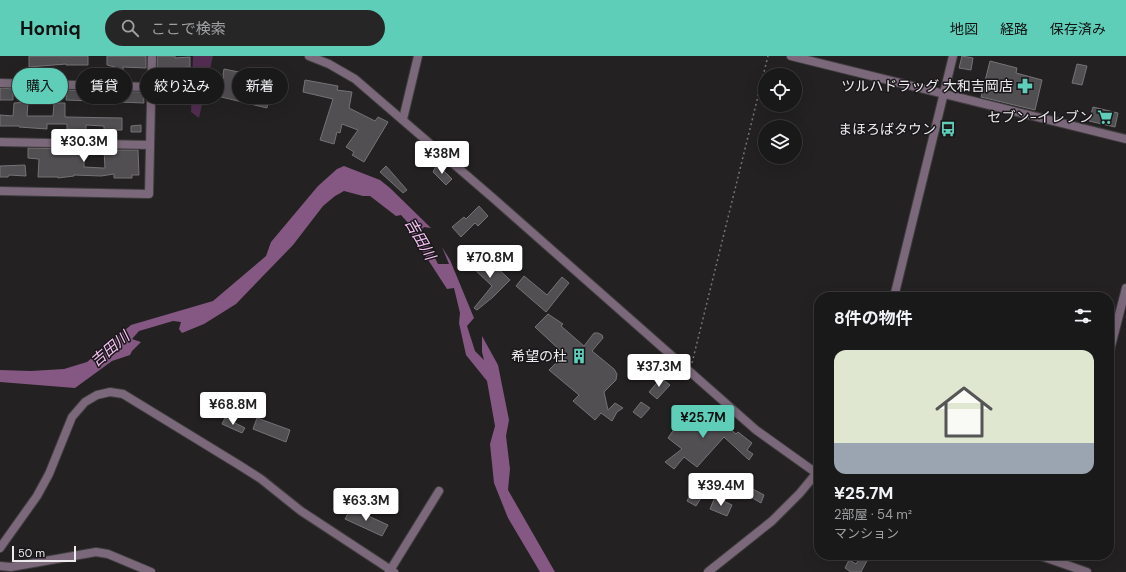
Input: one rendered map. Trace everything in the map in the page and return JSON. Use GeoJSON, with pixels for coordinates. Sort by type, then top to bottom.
{"type":"FeatureCollection","features":[{"type":"Feature","properties":{"kind":"street"},"geometry":{"type":"LineString","coordinates":[[152,56],[152,68]]}},
{"type":"Feature","properties":{"kind":"street"},"geometry":{"type":"LineString","coordinates":[[309,56],[329,64],[355,79],[403,119],[756,430],[814,470]]}},
{"type":"Feature","properties":{"kind":"street"},"geometry":{"type":"LineString","coordinates":[[403,119],[418,56]]}},
{"type":"Feature","properties":{"kind":"street"},"geometry":{"type":"LineString","coordinates":[[791,56],[1126,139]]}},
{"type":"Feature","properties":{"kind":"street"},"geometry":{"type":"LineString","coordinates":[[895,292],[953,56]]}},
{"type":"Feature","properties":{"kind":"street"},"geometry":{"type":"LineString","coordinates":[[0,83],[140,87]]}},
{"type":"Feature","properties":{"kind":"street"},"geometry":{"type":"LineString","coordinates":[[0,190],[149,194],[151,104]]}},
{"type":"Feature","properties":{"kind":"street"},"geometry":{"type":"LineString","coordinates":[[0,142],[150,145]]}},
{"type":"Feature","properties":{"kind":"street"},"geometry":{"type":"LineString","coordinates":[[1114,335],[1126,288]]}},
{"type":"Feature","properties":{"kind":"street"},"geometry":{"type":"LineString","coordinates":[[0,548],[37,496],[49,474],[72,417],[85,402],[97,395],[110,392],[123,394],[239,464],[307,515],[391,571],[439,491]]}},
{"type":"Feature","properties":{"kind":"street"},"geometry":{"type":"LineString","coordinates":[[708,572],[772,521],[814,477]]}},
{"type":"Feature","properties":{"kind":"street"},"geometry":{"type":"LineString","coordinates":[[0,566],[11,568],[96,552],[108,554],[151,572]]}},
{"type":"Feature","properties":{"kind":"street"},"geometry":{"type":"LineString","coordinates":[[1061,560],[1087,572]]}},
{"type":"Feature","properties":{"kind":"path"},"geometry":{"type":"LineString","coordinates":[[689,372],[768,56]]}},
{"type":"Feature","properties":{"kind":"shaded area"},"geometry":{"type":"Polygon","coordinates":[[[193,56],[213,56],[210,68],[193,68],[193,56]]]}},
{"type":"Feature","properties":{"kind":"shaded area"},"geometry":{"type":"Polygon","coordinates":[[[191,104],[202,104],[199,118],[191,112],[191,104]]]}},
{"type":"Feature","properties":{"kind":"water","name":"吉田川"},"geometry":{"type":"Polygon","coordinates":[[[344,166],[380,180],[390,188],[431,228],[424,227],[422,229],[438,264],[449,264],[442,247],[450,260],[474,318],[467,326],[475,351],[484,360],[482,352],[482,336],[498,365],[509,420],[506,436],[510,469],[508,490],[555,572],[540,572],[508,518],[494,483],[490,444],[495,426],[487,381],[466,355],[459,323],[460,313],[454,288],[447,289],[412,235],[409,224],[401,215],[396,216],[370,196],[363,196],[344,191],[335,196],[323,206],[293,245],[236,304],[204,324],[182,333],[179,329],[181,322],[173,321],[139,331],[132,339],[141,342],[130,355],[112,361],[75,388],[0,382],[0,370],[31,371],[64,369],[87,362],[131,325],[213,301],[266,256],[271,242],[318,186],[337,169],[344,166]]]}},
{"type":"Feature","properties":{"kind":"building"},"geometry":{"type":"Polygon","coordinates":[[[29,56],[88,56],[88,65],[66,64],[29,67],[29,56]]]}},
{"type":"Feature","properties":{"kind":"building"},"geometry":{"type":"Polygon","coordinates":[[[107,56],[146,56],[146,68],[115,68],[107,65],[107,56]]]}},
{"type":"Feature","properties":{"kind":"building"},"geometry":{"type":"Polygon","coordinates":[[[157,56],[175,56],[175,58],[190,57],[190,67],[157,68],[157,56]]]}},
{"type":"Feature","properties":{"kind":"building"},"geometry":{"type":"Polygon","coordinates":[[[962,56],[973,58],[971,70],[959,68],[962,56]]]}},
{"type":"Feature","properties":{"kind":"building"},"geometry":{"type":"Polygon","coordinates":[[[990,61],[1017,68],[1016,73],[1042,80],[1035,110],[981,97],[990,61]]]}},
{"type":"Feature","properties":{"kind":"building"},"geometry":{"type":"Polygon","coordinates":[[[1077,64],[1087,66],[1082,85],[1072,83],[1077,64]]]}},
{"type":"Feature","properties":{"kind":"building"},"geometry":{"type":"Polygon","coordinates":[[[224,69],[232,71],[232,100],[224,98],[224,69]]]}},
{"type":"Feature","properties":{"kind":"building"},"geometry":{"type":"Polygon","coordinates":[[[305,80],[338,86],[337,90],[352,92],[349,108],[375,121],[378,117],[388,122],[364,162],[352,155],[354,152],[346,147],[358,130],[342,124],[340,133],[337,132],[334,144],[320,140],[333,99],[303,92],[305,80]]]}},
{"type":"Feature","properties":{"kind":"building"},"geometry":{"type":"Polygon","coordinates":[[[0,88],[12,89],[12,100],[0,100],[0,88]]]}},
{"type":"Feature","properties":{"kind":"building"},"geometry":{"type":"Polygon","coordinates":[[[68,90],[76,90],[76,100],[68,100],[68,90]]]}},
{"type":"Feature","properties":{"kind":"building"},"geometry":{"type":"Polygon","coordinates":[[[132,92],[140,92],[140,103],[132,103],[132,92]]]}},
{"type":"Feature","properties":{"kind":"building"},"geometry":{"type":"Polygon","coordinates":[[[14,104],[28,104],[27,116],[53,116],[54,104],[65,104],[65,117],[122,118],[122,130],[104,130],[104,126],[86,125],[86,130],[67,129],[67,124],[47,124],[47,129],[19,126],[0,126],[0,115],[13,116],[14,104]]]}},
{"type":"Feature","properties":{"kind":"building"},"geometry":{"type":"Polygon","coordinates":[[[250,104],[268,104],[267,108],[250,104]]]}},
{"type":"Feature","properties":{"kind":"building"},"geometry":{"type":"Polygon","coordinates":[[[1093,107],[1118,113],[1115,127],[1089,121],[1093,107]]]}},
{"type":"Feature","properties":{"kind":"building"},"geometry":{"type":"Polygon","coordinates":[[[141,125],[141,132],[131,132],[131,126],[141,125]]]}},
{"type":"Feature","properties":{"kind":"building"},"geometry":{"type":"Polygon","coordinates":[[[28,148],[84,149],[84,167],[103,168],[105,168],[104,150],[138,150],[139,175],[132,175],[132,178],[114,178],[114,174],[101,176],[74,175],[58,178],[38,177],[39,159],[28,158],[28,148]]]}},
{"type":"Feature","properties":{"kind":"building"},"geometry":{"type":"Polygon","coordinates":[[[437,164],[452,179],[446,185],[433,172],[437,164]]]}},
{"type":"Feature","properties":{"kind":"building"},"geometry":{"type":"Polygon","coordinates":[[[25,165],[26,176],[9,175],[8,177],[0,177],[0,166],[25,165]]]}},
{"type":"Feature","properties":{"kind":"building"},"geometry":{"type":"Polygon","coordinates":[[[386,166],[407,190],[403,193],[380,172],[386,166]]]}},
{"type":"Feature","properties":{"kind":"building"},"geometry":{"type":"Polygon","coordinates":[[[479,206],[488,216],[478,226],[475,223],[461,237],[452,227],[464,217],[466,219],[479,206]]]}},
{"type":"Feature","properties":{"kind":"building"},"geometry":{"type":"Polygon","coordinates":[[[484,255],[510,280],[477,310],[474,308],[492,286],[472,267],[484,255]]]}},
{"type":"Feature","properties":{"kind":"building"},"geometry":{"type":"Polygon","coordinates":[[[524,276],[547,295],[562,277],[569,283],[546,312],[516,286],[524,276]]]}},
{"type":"Feature","properties":{"kind":"building","name":"希望の杜"},"geometry":{"type":"Polygon","coordinates":[[[548,314],[563,324],[561,326],[584,346],[594,333],[602,335],[603,338],[592,351],[614,369],[617,374],[616,380],[604,392],[608,410],[615,403],[623,408],[617,412],[612,421],[601,413],[595,420],[573,401],[579,395],[549,370],[558,361],[557,359],[562,352],[535,327],[548,314]]]}},
{"type":"Feature","properties":{"kind":"building"},"geometry":{"type":"Polygon","coordinates":[[[661,378],[670,385],[657,399],[649,392],[661,378]]]}},
{"type":"Feature","properties":{"kind":"building"},"geometry":{"type":"Polygon","coordinates":[[[641,402],[650,408],[641,418],[633,412],[641,402]]]}},
{"type":"Feature","properties":{"kind":"building"},"geometry":{"type":"Polygon","coordinates":[[[692,406],[714,426],[719,419],[736,434],[738,432],[752,443],[747,450],[753,454],[749,460],[724,437],[697,467],[684,457],[674,469],[665,462],[682,449],[668,438],[681,419],[680,418],[692,406]]]}},
{"type":"Feature","properties":{"kind":"building"},"geometry":{"type":"Polygon","coordinates":[[[225,418],[245,428],[242,433],[222,424],[225,418]]]}},
{"type":"Feature","properties":{"kind":"building"},"geometry":{"type":"Polygon","coordinates":[[[257,418],[290,430],[286,442],[253,429],[257,418]]]}},
{"type":"Feature","properties":{"kind":"building"},"geometry":{"type":"Polygon","coordinates":[[[749,487],[764,495],[761,503],[744,493],[749,487]]]}},
{"type":"Feature","properties":{"kind":"building"},"geometry":{"type":"Polygon","coordinates":[[[691,493],[701,498],[696,506],[687,501],[691,493]]]}},
{"type":"Feature","properties":{"kind":"building"},"geometry":{"type":"Polygon","coordinates":[[[715,497],[732,505],[727,516],[710,509],[715,497]]]}},
{"type":"Feature","properties":{"kind":"building"},"geometry":{"type":"Polygon","coordinates":[[[351,508],[388,525],[382,536],[345,519],[351,508]]]}},
{"type":"Feature","properties":{"kind":"building"},"geometry":{"type":"Polygon","coordinates":[[[849,560],[856,564],[859,560],[867,560],[861,572],[851,572],[845,568],[849,560]]]}},
{"type":"Feature","properties":{"kind":"place","name":"ツルハドラッグ 大和吉岡店"},"geometry":{"type":"Point","coordinates":[1025,86]}},
{"type":"Feature","properties":{"kind":"place","name":"セブン-イレブン"},"geometry":{"type":"Point","coordinates":[1105,117]}},
{"type":"Feature","properties":{"kind":"place","name":"まほろばタウン"},"geometry":{"type":"Point","coordinates":[948,129]}},
{"type":"Feature","properties":{"kind":"place","name":"希望の杜"},"geometry":{"type":"Point","coordinates":[579,356]}}]}
